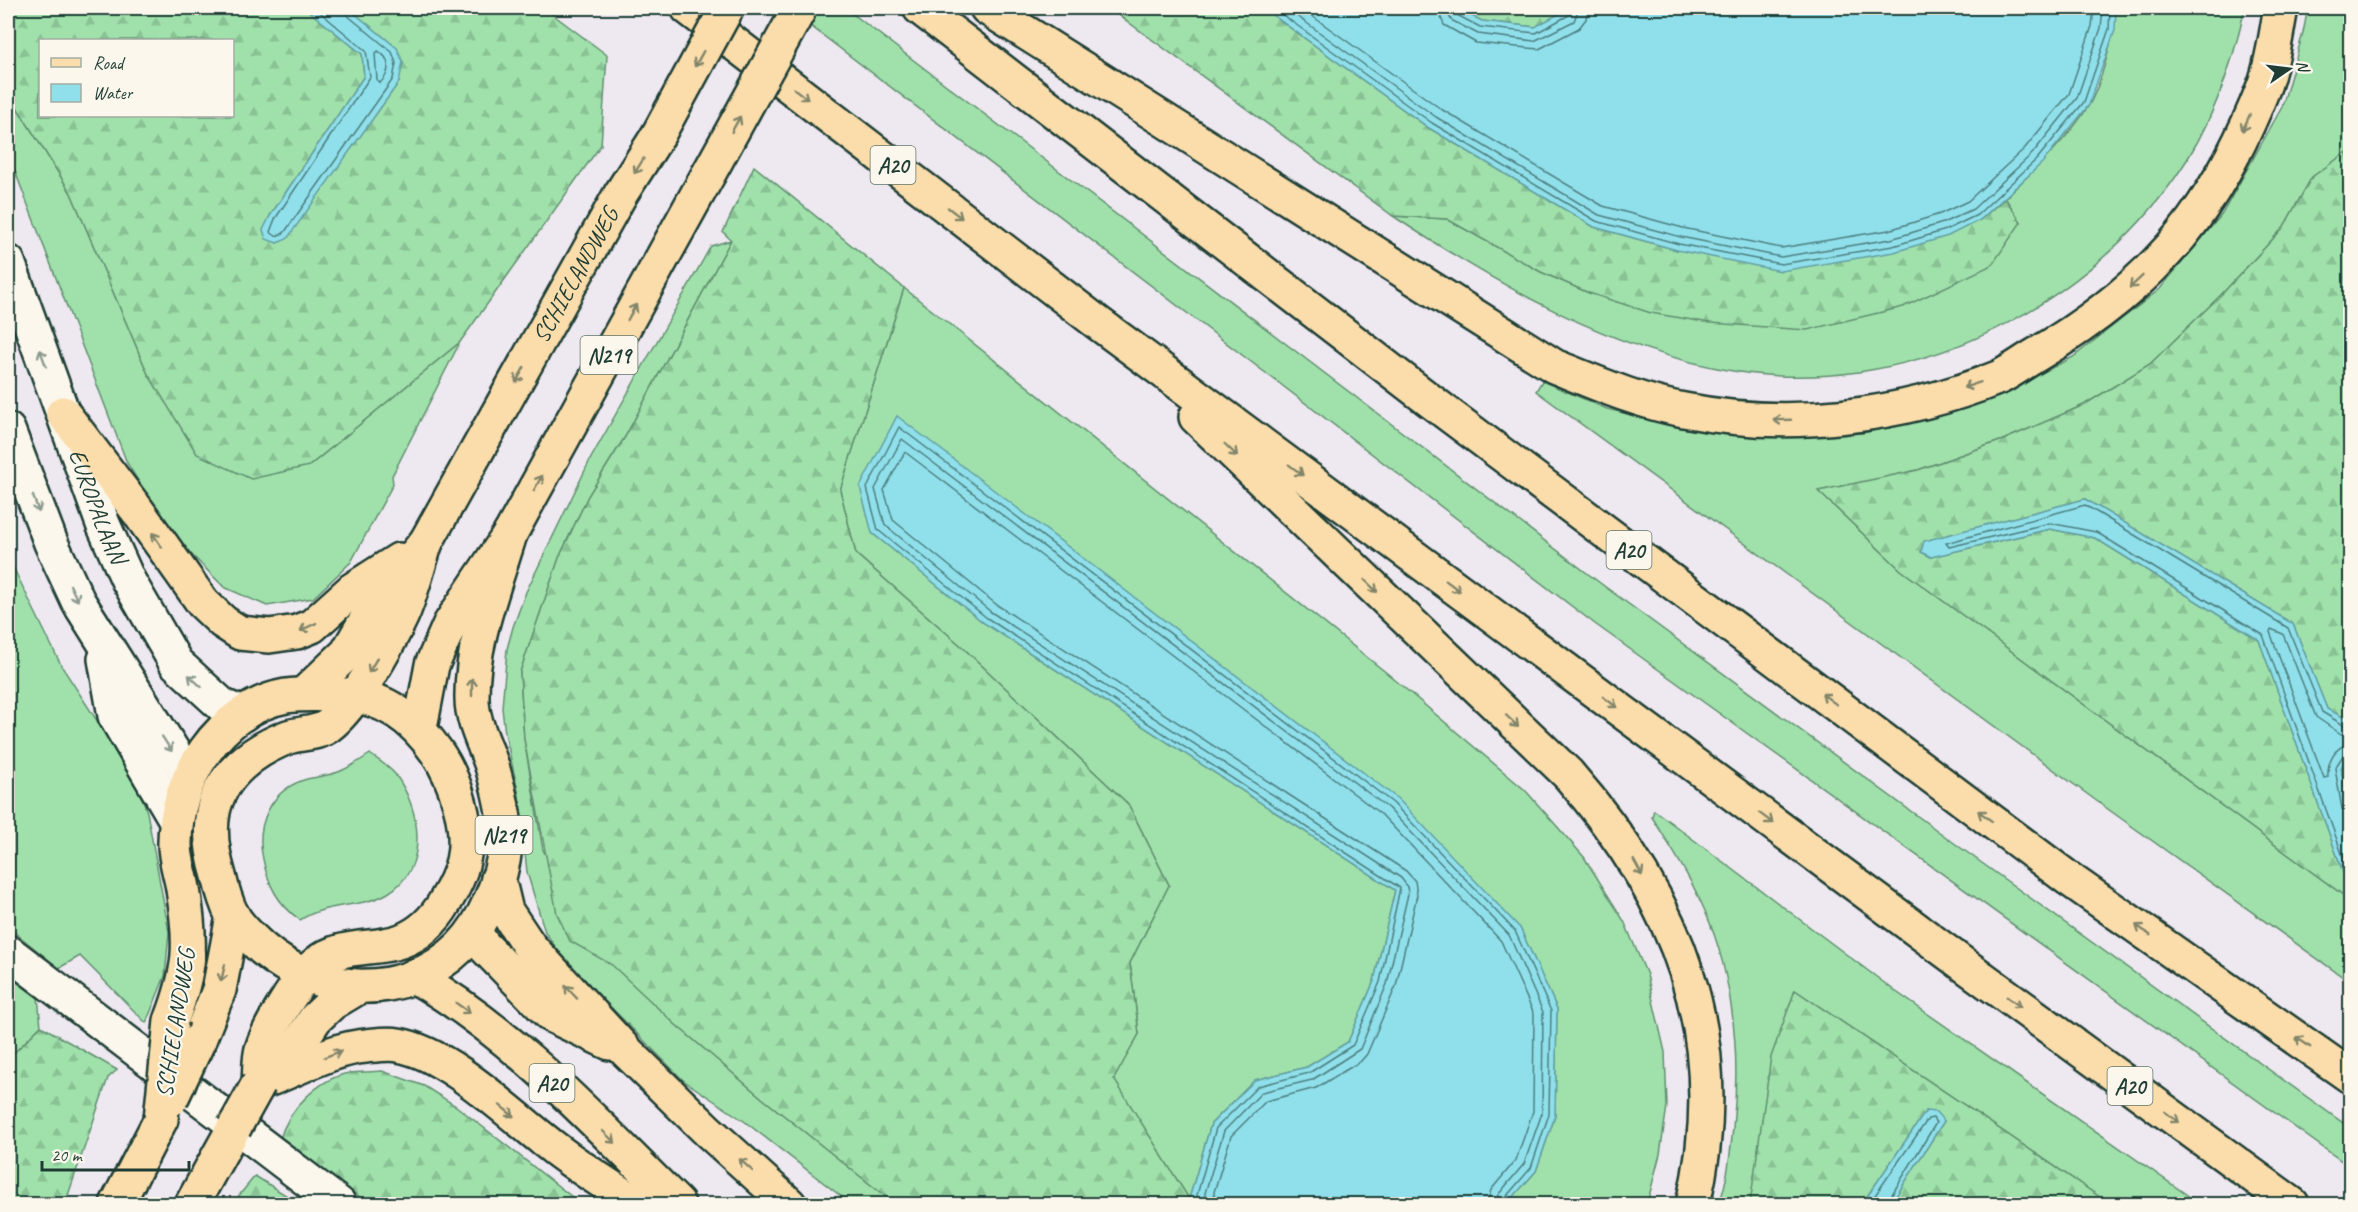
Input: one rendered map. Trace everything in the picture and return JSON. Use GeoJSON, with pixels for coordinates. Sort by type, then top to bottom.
{"type":"FeatureCollection","features":[{"type":"Feature","properties":{"kind":"main road","name":"A20"},"geometry":{"type":"LineString","coordinates":[[688,8],[1098,323],[1967,967],[2292,1204]]}},
{"type":"Feature","properties":{"kind":"main road","name":"SCHIELANDWEG"},"geometry":{"type":"LineString","coordinates":[[304,694],[347,653],[376,603],[426,542],[620,195],[657,137],[727,8]]}},
{"type":"Feature","properties":{"kind":"main road","name":"N219"},"geometry":{"type":"LineString","coordinates":[[420,728],[432,665],[450,624],[510,534],[800,8]]}},
{"type":"Feature","properties":{"kind":"main road","name":"A20"},"geometry":{"type":"LineString","coordinates":[[920,8],[1428,399],[2059,872],[2350,1076]]}},
{"type":"Feature","properties":{"kind":"main road"},"geometry":{"type":"LineString","coordinates":[[987,8],[1554,366],[1615,390],[1683,410],[1772,420],[1857,417],[1939,396],[2001,376],[2080,329],[2138,281],[2193,220],[2232,154],[2264,84],[2281,8]]}},
{"type":"Feature","properties":{"kind":"main road","name":"EUROPALAAN"},"geometry":{"type":"LineString","coordinates":[[8,261],[103,524],[153,628],[176,663],[223,706],[243,714]]}},
{"type":"Feature","properties":{"kind":"main road","name":"A20"},"geometry":{"type":"LineString","coordinates":[[1098,323],[1568,774],[1601,812],[1629,851],[1670,928],[1698,1012],[1705,1054],[1708,1099],[1703,1154],[1693,1204]]}},
{"type":"Feature","properties":{"kind":"main road"},"geometry":{"type":"LineString","coordinates":[[63,413],[137,510],[203,603],[223,622],[240,633],[269,636],[297,632],[312,626],[352,590],[426,542]]}},
{"type":"Feature","properties":{"kind":"main road"},"geometry":{"type":"LineString","coordinates":[[8,430],[51,543],[78,601],[213,813]]}},
{"type":"Feature","properties":{"kind":"main road","name":"N219"},"geometry":{"type":"LineString","coordinates":[[213,813],[212,838],[216,865],[233,916],[255,942],[290,970],[357,988],[388,984],[414,976],[441,962],[459,948],[474,931],[498,878],[505,847],[503,814],[472,704],[472,667],[510,534]]}},
{"type":"Feature","properties":{"kind":"main road","name":"SCHIELANDWEG"},"geometry":{"type":"LineString","coordinates":[[213,813],[220,790],[240,765],[288,737],[326,728],[355,696],[402,614],[426,542]]}},
{"type":"Feature","properties":{"kind":"main road"},"geometry":{"type":"LineString","coordinates":[[102,641],[115,716],[176,820]]}},
{"type":"Feature","properties":{"kind":"main road","name":"N219"},"geometry":{"type":"LineString","coordinates":[[176,820],[189,777],[219,733],[243,714],[284,697],[304,694],[355,696],[389,707],[420,728],[442,759],[453,784],[461,812],[464,859],[456,883],[440,911],[424,928],[404,940],[386,946],[339,952],[317,963],[305,975],[292,993],[262,1049],[259,1083],[192,1204]]}},
{"type":"Feature","properties":{"kind":"main road","name":"SCHIELANDWEG"},"geometry":{"type":"LineString","coordinates":[[161,1119],[171,1021],[185,984],[190,957],[183,891],[175,847],[176,820]]}},
{"type":"Feature","properties":{"kind":"main road","name":"A20"},"geometry":{"type":"LineString","coordinates":[[498,878],[506,910],[530,947],[625,1050],[707,1130],[789,1204]]}},
{"type":"Feature","properties":{"kind":"main road","name":"N219"},"geometry":{"type":"LineString","coordinates":[[456,883],[474,931]]}},
{"type":"Feature","properties":{"kind":"main road","name":"SCHIELANDWEG"},"geometry":{"type":"LineString","coordinates":[[117,1204],[199,1041],[219,990],[233,916]]}},
{"type":"Feature","properties":{"kind":"main road","name":"A20"},"geometry":{"type":"LineString","coordinates":[[474,931],[483,945],[551,1015],[625,1050]]}},
{"type":"Feature","properties":{"kind":"main road"},"geometry":{"type":"LineString","coordinates":[[8,952],[339,1204]]}},
{"type":"Feature","properties":{"kind":"main road","name":"A20"},"geometry":{"type":"LineString","coordinates":[[414,976],[492,1029],[585,1113],[678,1204]]}},
{"type":"Feature","properties":{"kind":"main road","name":"N219"},"geometry":{"type":"LineString","coordinates":[[259,1083],[285,1065],[315,1019],[332,1003],[357,988]]}},
{"type":"Feature","properties":{"kind":"main road","name":"A20"},"geometry":{"type":"LineString","coordinates":[[259,1083],[297,1070],[334,1052],[365,1046],[399,1045],[427,1055],[466,1078],[555,1149],[637,1204]]}},
{"type":"Feature","properties":{"kind":"green space"},"geometry":{"type":"Polygon","coordinates":[[[8,8],[305,8],[362,54],[364,76],[270,216],[277,243],[287,238],[399,82],[397,48],[348,8],[544,8],[607,55],[601,145],[460,342],[309,466],[251,479],[197,454],[148,374],[71,193],[8,93],[8,8]]]}},
{"type":"Feature","properties":{"kind":"green space"},"geometry":{"type":"Polygon","coordinates":[[[787,8],[845,8],[1604,586],[1961,848],[2350,1128],[2350,1167],[1595,624],[787,8]]]}},
{"type":"Feature","properties":{"kind":"green space"},"geometry":{"type":"Polygon","coordinates":[[[1109,8],[1263,8],[1429,128],[1594,227],[1677,250],[1980,220],[2005,198],[2021,222],[1992,265],[1903,307],[1807,330],[1710,323],[1651,313],[1589,293],[1541,272],[1447,219],[1393,216],[1109,8]]]}},
{"type":"Feature","properties":{"kind":"green space"},"geometry":{"type":"Polygon","coordinates":[[[1455,8],[1566,8],[1566,10],[1536,27],[1482,21],[1455,8]]]}},
{"type":"Feature","properties":{"kind":"green space"},"geometry":{"type":"Polygon","coordinates":[[[2116,8],[2245,8],[2227,74],[2201,136],[2177,175],[2137,224],[2090,268],[2038,305],[1982,336],[1922,358],[1860,372],[1797,376],[1733,371],[1687,361],[1598,331],[1555,311],[1472,266],[1393,216],[1447,219],[1541,272],[1589,293],[2021,222],[2005,198],[2061,142],[2089,105],[2107,58],[2116,8]]]}},
{"type":"Feature","properties":{"kind":"green space"},"geometry":{"type":"Polygon","coordinates":[[[2308,8],[2350,8],[2350,177],[2346,153],[2312,177],[2283,228],[2221,295],[2150,364],[2084,405],[2003,440],[1918,470],[1819,492],[1901,570],[2350,900],[2350,982],[2098,802],[1536,391],[1542,381],[1607,409],[1678,426],[1746,434],[1803,436],[1863,433],[1933,417],[2007,391],[2073,357],[2160,289],[2222,214],[2282,107],[2308,8]]]}},
{"type":"Feature","properties":{"kind":"green space"},"geometry":{"type":"Polygon","coordinates":[[[8,93],[71,193],[148,374],[309,466],[460,342],[392,476],[393,484],[351,562],[313,598],[267,606],[224,587],[172,535],[127,463],[8,153],[8,93]]]}},
{"type":"Feature","properties":{"kind":"green space"},"geometry":{"type":"Polygon","coordinates":[[[2347,152],[2350,177],[2350,730],[2347,719],[2327,709],[2293,624],[2085,499],[1925,541],[1921,552],[1931,557],[2050,529],[2095,538],[2259,640],[2347,883],[2350,881],[2350,900],[1901,570],[1818,491],[1918,470],[2003,440],[2084,405],[2150,364],[2221,295],[2283,228],[2312,177],[2347,152]]]}},
{"type":"Feature","properties":{"kind":"green space"},"geometry":{"type":"Polygon","coordinates":[[[754,166],[904,288],[840,490],[856,554],[959,644],[1128,804],[1169,885],[1130,963],[1139,1034],[1114,1079],[1189,1199],[1197,1204],[895,1204],[762,1098],[675,1024],[612,965],[570,941],[557,914],[524,739],[520,672],[559,558],[588,496],[625,437],[731,240],[723,232],[754,166]]]}},
{"type":"Feature","properties":{"kind":"green space"},"geometry":{"type":"Polygon","coordinates":[[[731,240],[625,437],[588,496],[559,558],[520,672],[524,739],[543,850],[612,964],[675,1024],[762,1098],[895,1204],[851,1204],[744,1121],[683,1080],[559,952],[545,932],[527,872],[519,795],[505,733],[502,708],[507,649],[513,627],[526,592],[591,458],[711,246],[731,240]]]}},
{"type":"Feature","properties":{"kind":"green space"},"geometry":{"type":"Polygon","coordinates":[[[904,288],[1388,674],[1525,790],[1584,857],[1624,921],[1647,975],[1665,1052],[1667,1106],[1660,1154],[1647,1204],[1507,1204],[1536,1171],[1555,1116],[1557,1009],[1520,928],[872,533],[984,623],[1395,890],[1374,981],[1348,1042],[1307,1067],[1255,1080],[1211,1124],[1189,1199],[1113,1079],[1139,1034],[1130,963],[1169,885],[1128,804],[959,644],[856,554],[840,490],[904,288]]]}},
{"type":"Feature","properties":{"kind":"green space"},"geometry":{"type":"Polygon","coordinates":[[[12,565],[62,667],[137,782],[147,812],[169,932],[165,976],[146,1023],[80,956],[59,968],[8,927],[8,573],[12,565]]]}},
{"type":"Feature","properties":{"kind":"green space"},"geometry":{"type":"Polygon","coordinates":[[[370,754],[395,774],[411,804],[417,837],[416,854],[410,869],[401,882],[378,898],[322,910],[300,920],[280,901],[271,886],[261,846],[264,821],[275,799],[294,784],[338,772],[370,754]]]}},
{"type":"Feature","properties":{"kind":"green space"},"geometry":{"type":"Polygon","coordinates":[[[2350,755],[2350,824],[2341,768],[2350,755]]]}},
{"type":"Feature","properties":{"kind":"green space"},"geometry":{"type":"Polygon","coordinates":[[[1654,810],[1895,991],[2200,1204],[2110,1204],[1795,990],[1750,1204],[1719,1204],[1728,1167],[1735,1099],[1735,1039],[1732,1009],[1727,980],[1710,923],[1688,876],[1652,817],[1654,810]]]}},
{"type":"Feature","properties":{"kind":"green space"},"geometry":{"type":"Polygon","coordinates":[[[8,976],[38,998],[41,1026],[8,1059],[8,976]]]}},
{"type":"Feature","properties":{"kind":"green space"},"geometry":{"type":"Polygon","coordinates":[[[1795,990],[2110,1204],[1891,1204],[1944,1121],[1926,1111],[1862,1204],[1750,1204],[1771,1057],[1795,990]]]}},
{"type":"Feature","properties":{"kind":"green space"},"geometry":{"type":"Polygon","coordinates":[[[41,1026],[117,1070],[108,1078],[65,1204],[8,1204],[8,1059],[41,1026]]]}},
{"type":"Feature","properties":{"kind":"green space"},"geometry":{"type":"Polygon","coordinates":[[[382,1071],[424,1086],[456,1106],[581,1204],[369,1204],[280,1139],[297,1107],[326,1082],[349,1073],[382,1071]]]}},
{"type":"Feature","properties":{"kind":"green space"},"geometry":{"type":"Polygon","coordinates":[[[255,1176],[300,1204],[232,1204],[255,1176]]]}},
{"type":"Feature","properties":{"kind":"water"},"geometry":{"type":"Polygon","coordinates":[[[305,8],[348,8],[397,48],[403,62],[399,82],[287,239],[277,243],[266,239],[263,230],[270,216],[364,76],[362,54],[305,8]]]}},
{"type":"Feature","properties":{"kind":"water"},"geometry":{"type":"Polygon","coordinates":[[[1263,8],[1455,8],[1482,21],[1535,27],[1566,8],[2116,8],[2115,30],[2089,105],[2042,163],[1980,220],[1948,236],[1894,252],[1781,271],[1677,250],[1594,227],[1429,128],[1263,8]]]}},
{"type":"Feature","properties":{"kind":"water"},"geometry":{"type":"Polygon","coordinates":[[[897,416],[1398,799],[1520,928],[1557,1009],[1555,1116],[1536,1171],[1507,1204],[1197,1204],[1189,1199],[1211,1124],[1255,1080],[1307,1067],[1348,1042],[1374,981],[1395,890],[984,623],[872,533],[860,487],[897,416]]]}},
{"type":"Feature","properties":{"kind":"water"},"geometry":{"type":"Polygon","coordinates":[[[2085,499],[2293,624],[2327,709],[2347,719],[2349,726],[2351,745],[2341,768],[2350,824],[2350,881],[2347,883],[2259,640],[2095,538],[2050,529],[1931,557],[1921,552],[1924,541],[2085,499]]]}},
{"type":"Feature","properties":{"kind":"water"},"geometry":{"type":"Polygon","coordinates":[[[1926,1111],[1936,1112],[1944,1121],[1891,1204],[1862,1204],[1926,1111]]]}}]}
